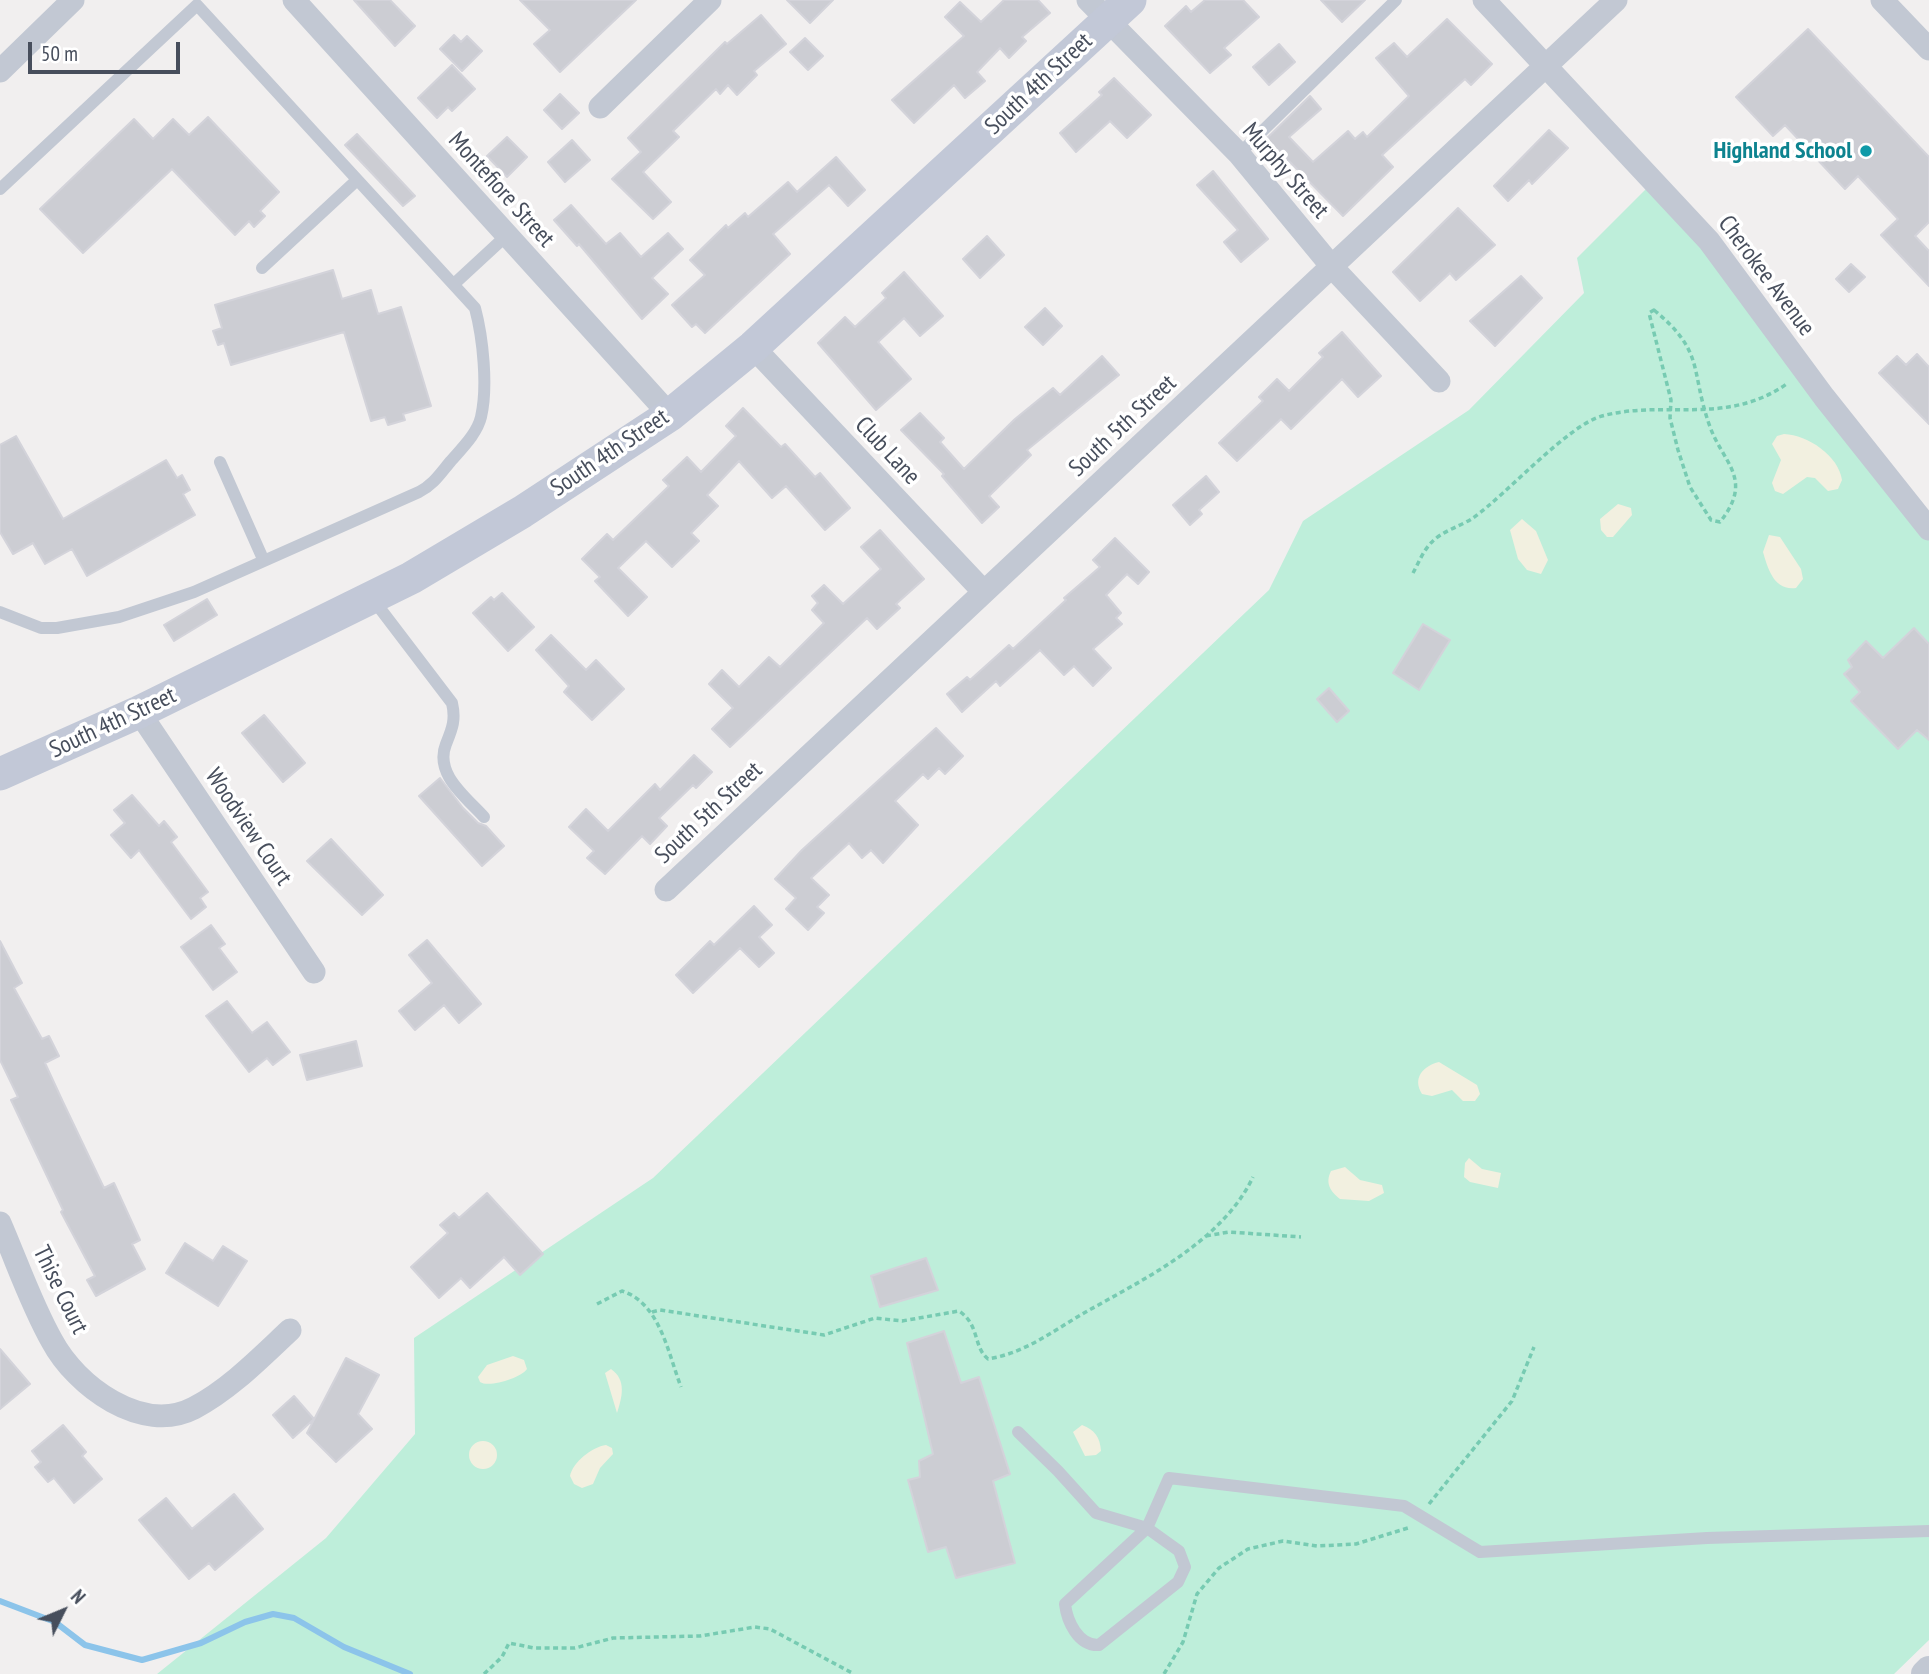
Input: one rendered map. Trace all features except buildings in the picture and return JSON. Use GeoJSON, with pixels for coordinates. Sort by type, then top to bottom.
{"type":"FeatureCollection","features":[{"type":"Feature","properties":{"kind":"main road","name":"South 4th Street"},"geometry":{"type":"LineString","coordinates":[[0,774],[139,712],[411,578],[522,512],[670,415],[752,347],[1108,7]]}},
{"type":"Feature","properties":{"kind":"street"},"geometry":{"type":"LineString","coordinates":[[0,71],[73,0]]}},
{"type":"Feature","properties":{"kind":"street","name":"Montefiore Street"},"geometry":{"type":"LineString","coordinates":[[294,0],[670,415]]}},
{"type":"Feature","properties":{"kind":"street"},"geometry":{"type":"LineString","coordinates":[[600,107],[710,0]]}},
{"type":"Feature","properties":{"kind":"street","name":"Cherokee Avenue"},"geometry":{"type":"LineString","coordinates":[[1484,0],[1709,241],[1805,371],[1929,529]]}},
{"type":"Feature","properties":{"kind":"street","name":"South 5th Street"},"geometry":{"type":"LineString","coordinates":[[666,890],[983,591],[1546,69],[1616,0]]}},
{"type":"Feature","properties":{"kind":"street"},"geometry":{"type":"LineString","coordinates":[[1882,0],[1929,49]]}},
{"type":"Feature","properties":{"kind":"street","name":"Murphy Street"},"geometry":{"type":"LineString","coordinates":[[1108,7],[1239,155],[1333,268],[1439,381]]}},
{"type":"Feature","properties":{"kind":"street","name":"Club Lane"},"geometry":{"type":"LineString","coordinates":[[752,347],[983,591]]}},
{"type":"Feature","properties":{"kind":"street","name":"Woodview Court"},"geometry":{"type":"LineString","coordinates":[[139,712],[314,972]]}},
{"type":"Feature","properties":{"kind":"street","name":"Thise Court"},"geometry":{"type":"LineString","coordinates":[[0,1223],[53,1343],[85,1380],[123,1409],[157,1417],[192,1409],[236,1381],[290,1331]]}},
{"type":"Feature","properties":{"kind":"street"},"geometry":{"type":"LineString","coordinates":[[1925,1674],[1929,1670]]}},
{"type":"Feature","properties":{"kind":"lane"},"geometry":{"type":"LineString","coordinates":[[1239,155],[1396,0]]}},
{"type":"Feature","properties":{"kind":"lane"},"geometry":{"type":"LineString","coordinates":[[0,189],[199,2],[475,308],[481,333],[482,399],[481,418],[474,432],[430,486],[194,592],[119,617],[57,628],[41,628],[0,612]]}},
{"type":"Feature","properties":{"kind":"lane"},"geometry":{"type":"LineString","coordinates":[[262,268],[357,180]]}},
{"type":"Feature","properties":{"kind":"lane"},"geometry":{"type":"LineString","coordinates":[[454,284],[506,236]]}},
{"type":"Feature","properties":{"kind":"lane"},"geometry":{"type":"LineString","coordinates":[[220,462],[263,559]]}},
{"type":"Feature","properties":{"kind":"lane"},"geometry":{"type":"LineString","coordinates":[[372,597],[452,703],[455,718],[442,758],[444,769],[484,817]]}},
{"type":"Feature","properties":{"kind":"lane"},"geometry":{"type":"LineString","coordinates":[[1018,1433],[1058,1471],[1096,1513],[1147,1528],[1179,1551],[1185,1567],[1183,1577],[1099,1645],[1091,1645],[1082,1639],[1067,1619],[1065,1604],[1147,1528],[1169,1478],[1404,1506],[1480,1552],[1707,1538],[1929,1531]]}},
{"type":"Feature","properties":{"kind":"path"},"geometry":{"type":"LineString","coordinates":[[1654,310],[1670,324],[1691,350],[1705,411],[1710,428],[1733,468],[1735,500],[1720,522],[1711,520],[1699,506],[1690,487],[1670,412],[1671,400],[1649,313],[1654,310]]}},
{"type":"Feature","properties":{"kind":"path"},"geometry":{"type":"LineString","coordinates":[[1413,573],[1432,541],[1502,497],[1571,434],[1601,416],[1705,411],[1777,391],[1805,371]]}},
{"type":"Feature","properties":{"kind":"path"},"geometry":{"type":"LineString","coordinates":[[652,1312],[660,1310],[824,1335],[875,1318],[902,1321],[958,1311],[972,1324],[983,1355],[988,1359],[1023,1349],[1131,1287],[1203,1237],[1231,1212],[1253,1177]]}},
{"type":"Feature","properties":{"kind":"path"},"geometry":{"type":"LineString","coordinates":[[1203,1237],[1229,1233],[1301,1237]]}},
{"type":"Feature","properties":{"kind":"path"},"geometry":{"type":"LineString","coordinates":[[597,1304],[622,1291],[641,1300],[652,1312],[681,1387]]}},
{"type":"Feature","properties":{"kind":"path"},"geometry":{"type":"LineString","coordinates":[[1164,1674],[1183,1642],[1197,1594],[1219,1568],[1248,1549],[1283,1541],[1317,1545],[1356,1544],[1409,1530],[1512,1401],[1534,1348]]}},
{"type":"Feature","properties":{"kind":"path"},"geometry":{"type":"LineString","coordinates":[[484,1674],[502,1657],[509,1643],[534,1648],[575,1648],[613,1638],[700,1636],[755,1627],[770,1629],[855,1674]]}},
{"type":"Feature","properties":{"kind":"green space"},"geometry":{"type":"Polygon","coordinates":[[[1648,187],[1719,269],[1929,538],[1929,1640],[1894,1674],[157,1674],[326,1538],[415,1434],[414,1338],[653,1178],[1269,590],[1303,521],[1469,410],[1584,293],[1577,258],[1648,187]]]}},
{"type":"Feature","properties":{"kind":"sand"},"geometry":{"type":"Polygon","coordinates":[[[1784,434],[1803,438],[1829,455],[1840,471],[1842,480],[1838,489],[1828,491],[1815,478],[1807,477],[1783,494],[1775,491],[1772,483],[1781,460],[1772,444],[1777,436],[1784,434]]]}},
{"type":"Feature","properties":{"kind":"sand"},"geometry":{"type":"Polygon","coordinates":[[[1618,504],[1631,508],[1632,515],[1613,537],[1607,537],[1601,530],[1600,519],[1618,504]]]}},
{"type":"Feature","properties":{"kind":"sand"},"geometry":{"type":"Polygon","coordinates":[[[1522,519],[1536,531],[1548,560],[1541,574],[1527,570],[1518,559],[1510,530],[1522,519]]]}},
{"type":"Feature","properties":{"kind":"sand"},"geometry":{"type":"Polygon","coordinates":[[[1769,535],[1780,537],[1801,569],[1803,579],[1796,588],[1782,586],[1773,578],[1763,552],[1769,535]]]}},
{"type":"Feature","properties":{"kind":"sand"},"geometry":{"type":"Polygon","coordinates":[[[1439,1062],[1477,1085],[1480,1094],[1475,1101],[1463,1101],[1452,1090],[1432,1096],[1422,1094],[1418,1083],[1421,1074],[1428,1066],[1439,1062]]]}},
{"type":"Feature","properties":{"kind":"sand"},"geometry":{"type":"Polygon","coordinates":[[[1469,1158],[1482,1169],[1501,1173],[1498,1188],[1470,1182],[1464,1177],[1465,1163],[1469,1158]]]}},
{"type":"Feature","properties":{"kind":"sand"},"geometry":{"type":"Polygon","coordinates":[[[1345,1167],[1360,1180],[1382,1185],[1384,1193],[1369,1201],[1340,1199],[1331,1190],[1328,1179],[1331,1171],[1345,1167]]]}},
{"type":"Feature","properties":{"kind":"sand"},"geometry":{"type":"Polygon","coordinates":[[[513,1356],[524,1360],[527,1369],[524,1372],[497,1383],[480,1382],[478,1377],[487,1365],[513,1356]]]}},
{"type":"Feature","properties":{"kind":"sand"},"geometry":{"type":"Polygon","coordinates":[[[611,1369],[621,1384],[622,1395],[617,1413],[605,1373],[611,1369]]]}},
{"type":"Feature","properties":{"kind":"sand"},"geometry":{"type":"Polygon","coordinates":[[[1082,1425],[1098,1438],[1101,1451],[1096,1455],[1085,1456],[1073,1432],[1082,1425]]]}},
{"type":"Feature","properties":{"kind":"sand"},"geometry":{"type":"Polygon","coordinates":[[[483,1441],[493,1445],[497,1455],[493,1465],[483,1469],[473,1465],[469,1455],[473,1445],[483,1441]]]}},
{"type":"Feature","properties":{"kind":"sand"},"geometry":{"type":"Polygon","coordinates":[[[606,1445],[612,1448],[613,1454],[600,1468],[593,1484],[582,1488],[574,1484],[570,1476],[579,1461],[589,1452],[606,1445]]]}},
{"type":"Feature","properties":{"kind":"waterway"},"geometry":{"type":"LineString","coordinates":[[0,1601],[55,1622],[85,1645],[142,1660],[201,1643],[245,1622],[273,1614],[294,1618],[344,1647],[410,1674]]}},
{"type":"Feature","properties":{"kind":"place","name":"Highland School"},"geometry":{"type":"Point","coordinates":[1866,151]}}]}
